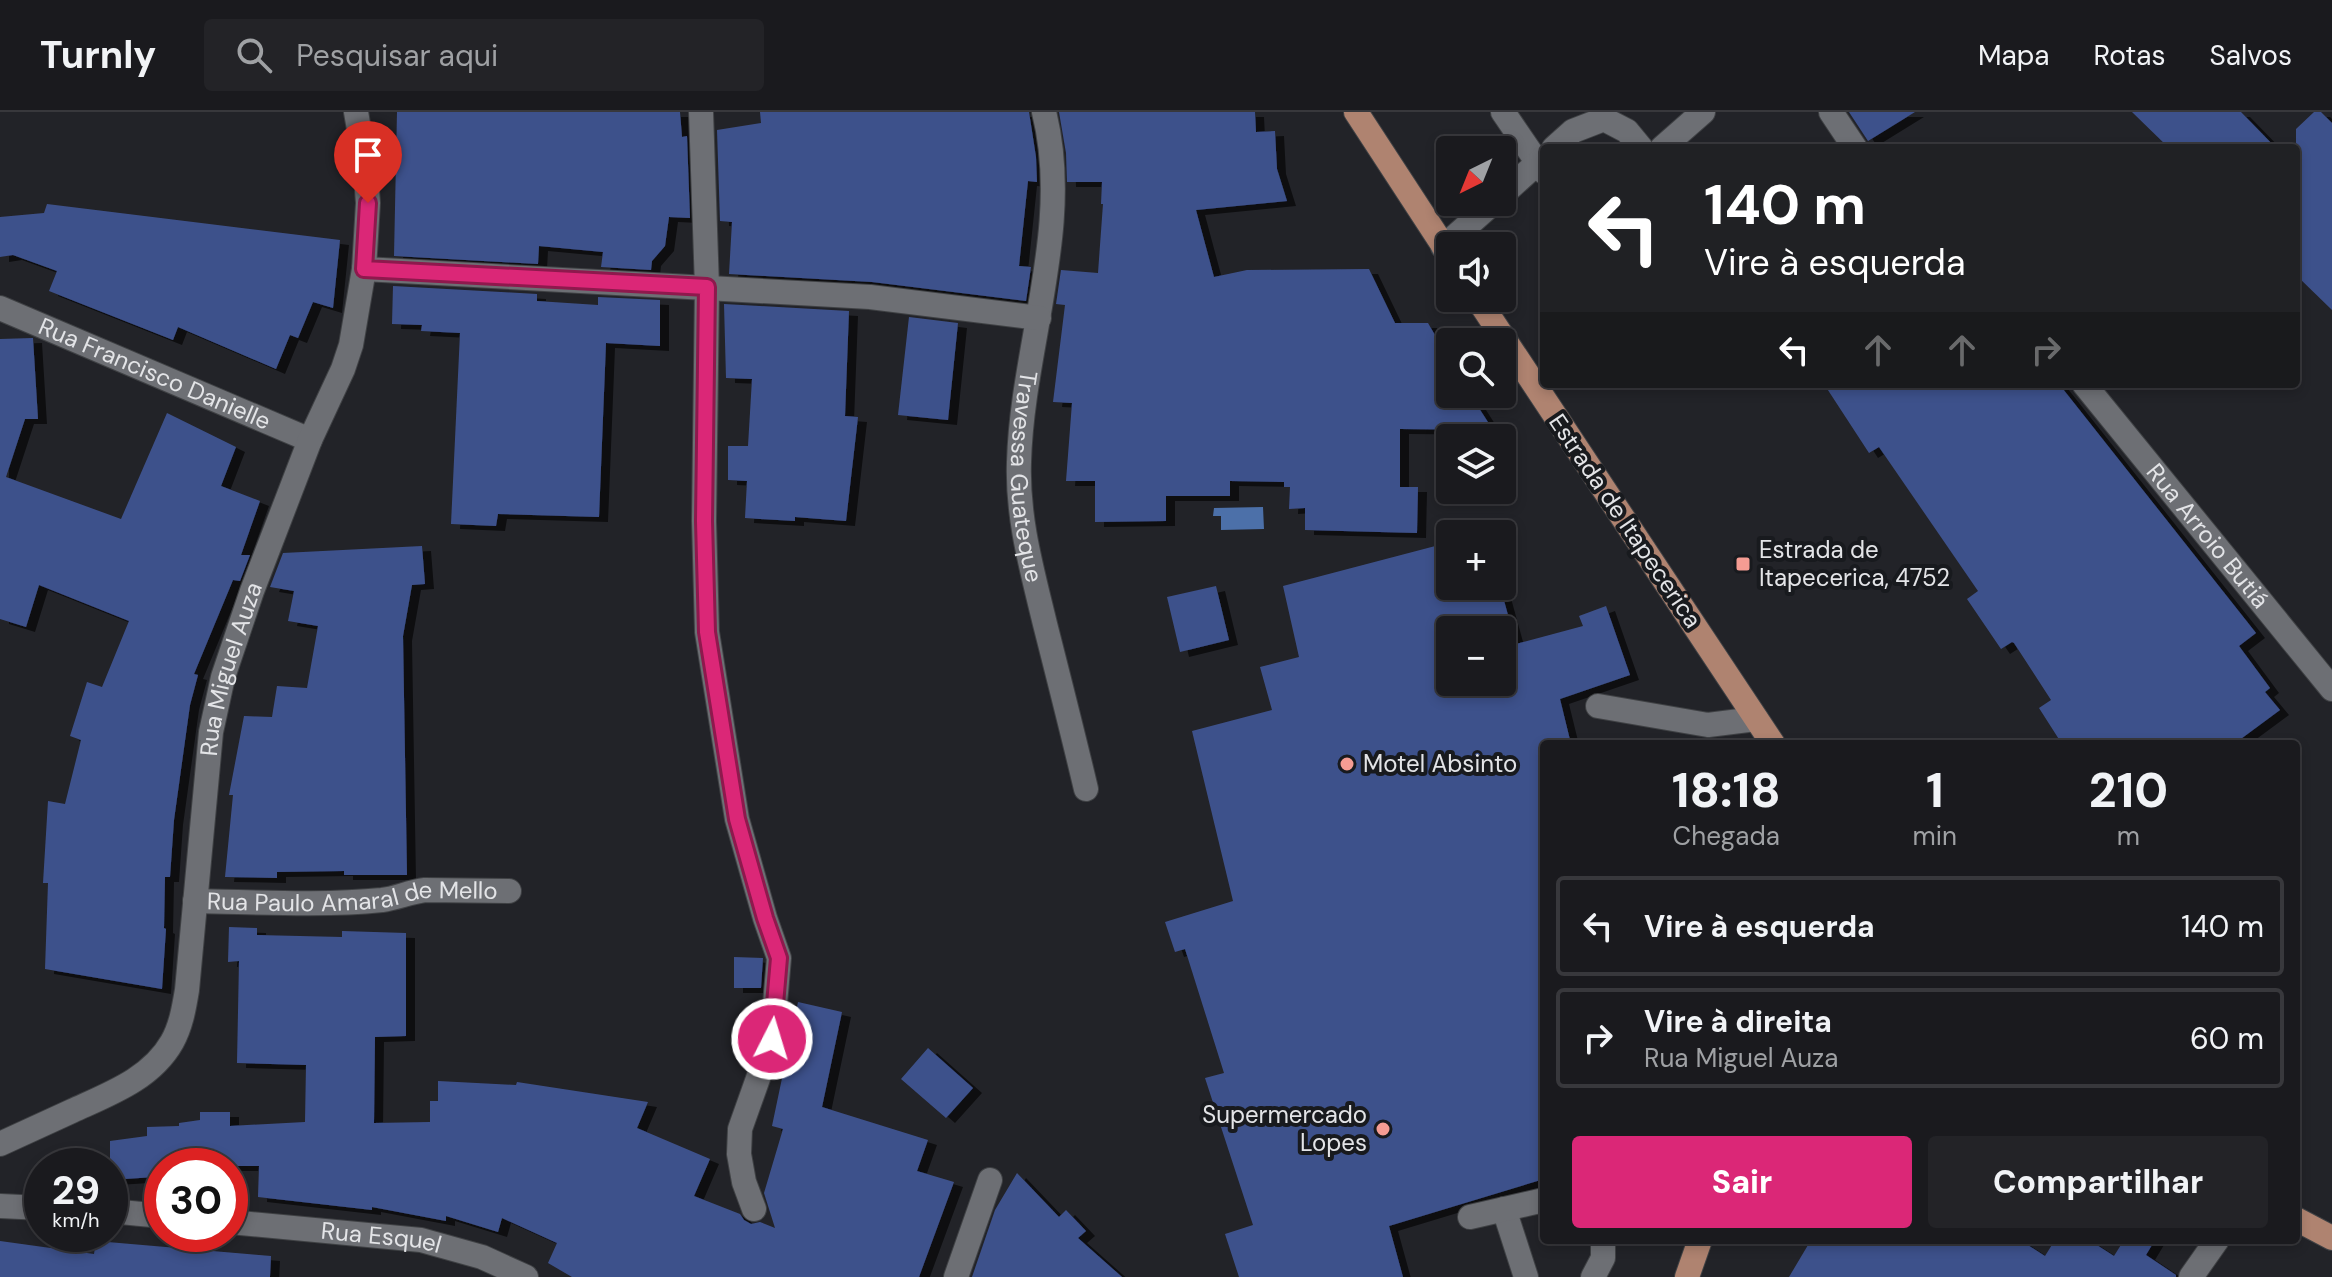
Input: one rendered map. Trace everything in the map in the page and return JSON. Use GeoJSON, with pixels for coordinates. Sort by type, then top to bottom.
{"type":"FeatureCollection","features":[{"type":"Feature","properties":{"kind":"main road"},"geometry":{"type":"LineString","coordinates":[[1356,112],[1436,235]]}},
{"type":"Feature","properties":{"kind":"main road","name":"Estrada de Itapecerica"},"geometry":{"type":"LineString","coordinates":[[1486,312],[1770,740]]}},
{"type":"Feature","properties":{"kind":"main road"},"geometry":{"type":"LineString","coordinates":[[2300,1221],[2332,1238]]}},
{"type":"Feature","properties":{"kind":"main road"},"geometry":{"type":"LineString","coordinates":[[1687,1277],[1699,1244]]}},
{"type":"Feature","properties":{"kind":"street","name":"Rua Miguel Auza"},"geometry":{"type":"LineString","coordinates":[[0,1144],[131,1083],[164,1055],[181,1021],[187,990],[211,732],[217,698],[252,591],[310,440],[351,345],[364,269],[368,203],[356,112]]}},
{"type":"Feature","properties":{"kind":"street"},"geometry":{"type":"LineString","coordinates":[[701,112],[707,287],[704,521],[707,632],[737,819],[779,958],[772,1039],[740,1129],[739,1154],[744,1182],[754,1209]]}},
{"type":"Feature","properties":{"kind":"street","name":"Travessa Guateque"},"geometry":{"type":"LineString","coordinates":[[1044,112],[1051,152],[1051,218],[1039,318],[1022,404],[1019,506],[1086,789]]}},
{"type":"Feature","properties":{"kind":"street"},"geometry":{"type":"LineString","coordinates":[[1503,112],[1540,154]]}},
{"type":"Feature","properties":{"kind":"street"},"geometry":{"type":"LineString","coordinates":[[1667,144],[1703,112]]}},
{"type":"Feature","properties":{"kind":"street"},"geometry":{"type":"LineString","coordinates":[[1831,112],[1852,144]]}},
{"type":"Feature","properties":{"kind":"street"},"geometry":{"type":"LineString","coordinates":[[1560,144],[1573,131],[1604,119],[1627,131],[1638,144]]}},
{"type":"Feature","properties":{"kind":"street"},"geometry":{"type":"LineString","coordinates":[[1516,184],[1540,164]]}},
{"type":"Feature","properties":{"kind":"street"},"geometry":{"type":"LineString","coordinates":[[1466,232],[1481,216]]}},
{"type":"Feature","properties":{"kind":"street"},"geometry":{"type":"LineString","coordinates":[[364,269],[870,297],[1039,318]]}},
{"type":"Feature","properties":{"kind":"street","name":"Rua Francisco Danielle"},"geometry":{"type":"LineString","coordinates":[[0,308],[310,440]]}},
{"type":"Feature","properties":{"kind":"street","name":"Rua Arroio Butiá"},"geometry":{"type":"LineString","coordinates":[[2087,388],[2332,689]]}},
{"type":"Feature","properties":{"kind":"street"},"geometry":{"type":"LineString","coordinates":[[1598,706],[1708,725],[1756,719]]}},
{"type":"Feature","properties":{"kind":"street","name":"Rua Paulo Amaral de Mello"},"geometry":{"type":"LineString","coordinates":[[195,901],[385,900],[425,890],[509,891]]}},
{"type":"Feature","properties":{"kind":"street"},"geometry":{"type":"LineString","coordinates":[[956,1277],[990,1180]]}},
{"type":"Feature","properties":{"kind":"street"},"geometry":{"type":"LineString","coordinates":[[1470,1217],[1540,1201]]}},
{"type":"Feature","properties":{"kind":"street"},"geometry":{"type":"LineString","coordinates":[[0,1206],[24,1207]]}},
{"type":"Feature","properties":{"kind":"street"},"geometry":{"type":"LineString","coordinates":[[1504,1209],[1526,1277]]}},
{"type":"Feature","properties":{"kind":"street","name":"Rua Esquel"},"geometry":{"type":"LineString","coordinates":[[248,1224],[421,1240],[482,1257],[526,1277]]}},
{"type":"Feature","properties":{"kind":"street"},"geometry":{"type":"LineString","coordinates":[[1593,1277],[1603,1258],[1603,1244]]}},
{"type":"Feature","properties":{"kind":"street"},"geometry":{"type":"LineString","coordinates":[[2191,1277],[2214,1244]]}},
{"type":"Feature","properties":{"kind":"water"},"geometry":{"type":"Polygon","coordinates":[[[1263,507],[1264,529],[1221,530],[1221,516],[1213,516],[1214,508],[1263,507]]]}},
{"type":"Feature","properties":{"kind":"building"},"geometry":{"type":"Polygon","coordinates":[[[397,112],[680,112],[682,137],[687,136],[690,218],[669,217],[665,246],[652,261],[651,270],[601,267],[603,252],[539,246],[538,264],[394,256],[397,112]]]}},
{"type":"Feature","properties":{"kind":"building"},"geometry":{"type":"Polygon","coordinates":[[[760,112],[1029,112],[1037,182],[1028,181],[1019,266],[1031,267],[1026,301],[872,282],[729,274],[732,222],[720,221],[717,130],[761,123],[760,112]]]}},
{"type":"Feature","properties":{"kind":"building"},"geometry":{"type":"Polygon","coordinates":[[[1059,112],[1255,112],[1256,132],[1275,131],[1277,169],[1287,201],[1196,210],[1214,277],[1247,270],[1369,269],[1395,323],[1428,323],[1436,337],[1436,408],[1479,408],[1489,424],[1436,424],[1436,429],[1400,429],[1400,487],[1418,487],[1417,533],[1305,530],[1305,508],[1289,509],[1290,487],[1284,487],[1284,482],[1230,481],[1230,496],[1166,496],[1166,521],[1095,522],[1095,481],[1066,481],[1072,403],[1053,402],[1065,305],[1056,304],[1061,270],[1098,273],[1102,182],[1067,182],[1059,112]]]}},
{"type":"Feature","properties":{"kind":"building"},"geometry":{"type":"Polygon","coordinates":[[[1849,112],[1915,112],[1868,141],[1849,112]]]}},
{"type":"Feature","properties":{"kind":"building"},"geometry":{"type":"Polygon","coordinates":[[[2132,112],[2241,112],[2272,144],[2165,144],[2132,112]]]}},
{"type":"Feature","properties":{"kind":"building"},"geometry":{"type":"Polygon","coordinates":[[[2314,112],[2321,112],[2332,123],[2332,310],[2300,279],[2300,144],[2296,144],[2296,129],[2314,112]]]}},
{"type":"Feature","properties":{"kind":"building"},"geometry":{"type":"Polygon","coordinates":[[[47,204],[340,240],[333,308],[313,302],[298,338],[290,335],[276,369],[178,327],[173,340],[49,291],[57,271],[13,255],[0,257],[0,217],[44,213],[47,204]]]}},
{"type":"Feature","properties":{"kind":"building"},"geometry":{"type":"Polygon","coordinates":[[[393,286],[537,294],[537,301],[598,305],[598,297],[660,300],[660,346],[606,343],[599,517],[498,514],[496,526],[451,524],[460,333],[421,331],[422,325],[392,324],[393,286]]]}},
{"type":"Feature","properties":{"kind":"building"},"geometry":{"type":"Polygon","coordinates":[[[724,304],[849,311],[845,416],[858,417],[846,521],[795,517],[795,521],[745,518],[747,481],[728,480],[728,446],[748,446],[752,379],[726,378],[724,304]]]}},
{"type":"Feature","properties":{"kind":"building"},"geometry":{"type":"Polygon","coordinates":[[[909,317],[958,323],[948,420],[898,415],[909,317]]]}},
{"type":"Feature","properties":{"kind":"building"},"geometry":{"type":"Polygon","coordinates":[[[33,338],[38,419],[25,419],[6,477],[121,519],[167,413],[236,447],[221,486],[260,501],[241,555],[250,555],[240,581],[233,580],[194,674],[198,675],[190,705],[174,820],[170,877],[165,877],[162,989],[45,969],[48,883],[43,883],[48,801],[65,804],[81,740],[70,736],[87,682],[102,687],[129,621],[39,585],[26,627],[0,619],[0,339],[33,338]]]}},
{"type":"Feature","properties":{"kind":"building"},"geometry":{"type":"Polygon","coordinates":[[[1827,388],[2062,388],[2256,633],[2239,646],[2270,688],[2265,692],[2280,710],[2239,740],[2059,740],[2039,708],[2051,700],[2014,643],[2001,649],[1967,599],[1978,591],[1879,447],[1869,453],[1827,388]]]}},
{"type":"Feature","properties":{"kind":"building"},"geometry":{"type":"Polygon","coordinates":[[[422,546],[425,584],[412,585],[403,636],[407,875],[344,875],[344,871],[277,872],[277,878],[225,877],[233,795],[229,795],[244,716],[272,717],[277,686],[307,688],[318,626],[288,621],[294,591],[270,587],[283,553],[422,546]]]}},
{"type":"Feature","properties":{"kind":"building"},"geometry":{"type":"Polygon","coordinates":[[[1436,546],[1436,600],[1504,600],[1508,616],[1436,616],[1436,696],[1516,696],[1516,644],[1583,626],[1579,616],[1606,606],[1630,675],[1560,699],[1570,740],[1540,740],[1540,1180],[1389,1226],[1403,1277],[1239,1277],[1225,1234],[1253,1225],[1205,1078],[1224,1073],[1185,949],[1175,952],[1165,922],[1233,901],[1192,731],[1272,710],[1260,667],[1299,657],[1283,586],[1436,546]]]}},
{"type":"Feature","properties":{"kind":"building"},"geometry":{"type":"Polygon","coordinates":[[[1216,586],[1229,640],[1180,652],[1167,597],[1216,586]]]}},
{"type":"Feature","properties":{"kind":"building"},"geometry":{"type":"Polygon","coordinates":[[[229,927],[257,928],[257,935],[342,937],[342,931],[406,933],[406,1036],[375,1037],[374,1123],[430,1122],[430,1101],[438,1101],[438,1081],[516,1085],[517,1082],[648,1102],[637,1128],[710,1159],[694,1196],[740,1214],[751,1224],[760,1222],[775,1228],[764,1193],[783,1129],[772,1126],[798,1002],[842,1012],[822,1107],[928,1140],[917,1171],[954,1182],[919,1277],[572,1277],[548,1263],[557,1243],[502,1218],[498,1232],[446,1216],[446,1221],[372,1207],[372,1210],[258,1197],[259,1166],[248,1166],[248,1148],[144,1148],[144,1178],[128,1179],[128,1148],[110,1148],[110,1141],[147,1136],[147,1127],[179,1126],[179,1123],[200,1120],[200,1112],[230,1112],[230,1126],[305,1122],[306,1065],[237,1063],[239,961],[228,962],[229,927]]]}},
{"type":"Feature","properties":{"kind":"building"},"geometry":{"type":"Polygon","coordinates":[[[734,957],[763,958],[761,988],[734,988],[734,957]]]}},
{"type":"Feature","properties":{"kind":"building"},"geometry":{"type":"Polygon","coordinates":[[[928,1048],[973,1088],[946,1118],[901,1079],[928,1048]]]}},
{"type":"Feature","properties":{"kind":"building"},"geometry":{"type":"Polygon","coordinates":[[[1017,1173],[1059,1217],[1066,1210],[1086,1231],[1078,1238],[1122,1277],[972,1277],[995,1210],[1017,1173]]]}},
{"type":"Feature","properties":{"kind":"building"},"geometry":{"type":"Polygon","coordinates":[[[0,1241],[24,1244],[24,1252],[128,1252],[128,1244],[144,1245],[144,1252],[224,1252],[271,1256],[270,1277],[0,1277],[0,1241]]]}},
{"type":"Feature","properties":{"kind":"building"},"geometry":{"type":"Polygon","coordinates":[[[1809,1244],[2026,1244],[2045,1256],[2052,1244],[2095,1244],[2114,1256],[2122,1244],[2153,1244],[2146,1255],[2176,1275],[2176,1277],[1789,1277],[1809,1244]]]}},
{"type":"Feature","properties":{"kind":"place","name":"Estrada de Itapecerica, 4752"},"geometry":{"type":"Point","coordinates":[1743,564]}},
{"type":"Feature","properties":{"kind":"place","name":"Motel Absinto"},"geometry":{"type":"Point","coordinates":[1347,764]}},
{"type":"Feature","properties":{"kind":"place","name":"Supermercado Lopes"},"geometry":{"type":"Point","coordinates":[1383,1129]}},
{"type":"Feature","properties":{"kind":"route"},"geometry":{"type":"LineString","coordinates":[[368,203],[364,269],[707,287],[704,521],[707,632],[737,819],[779,958],[772,1039]]}}]}
